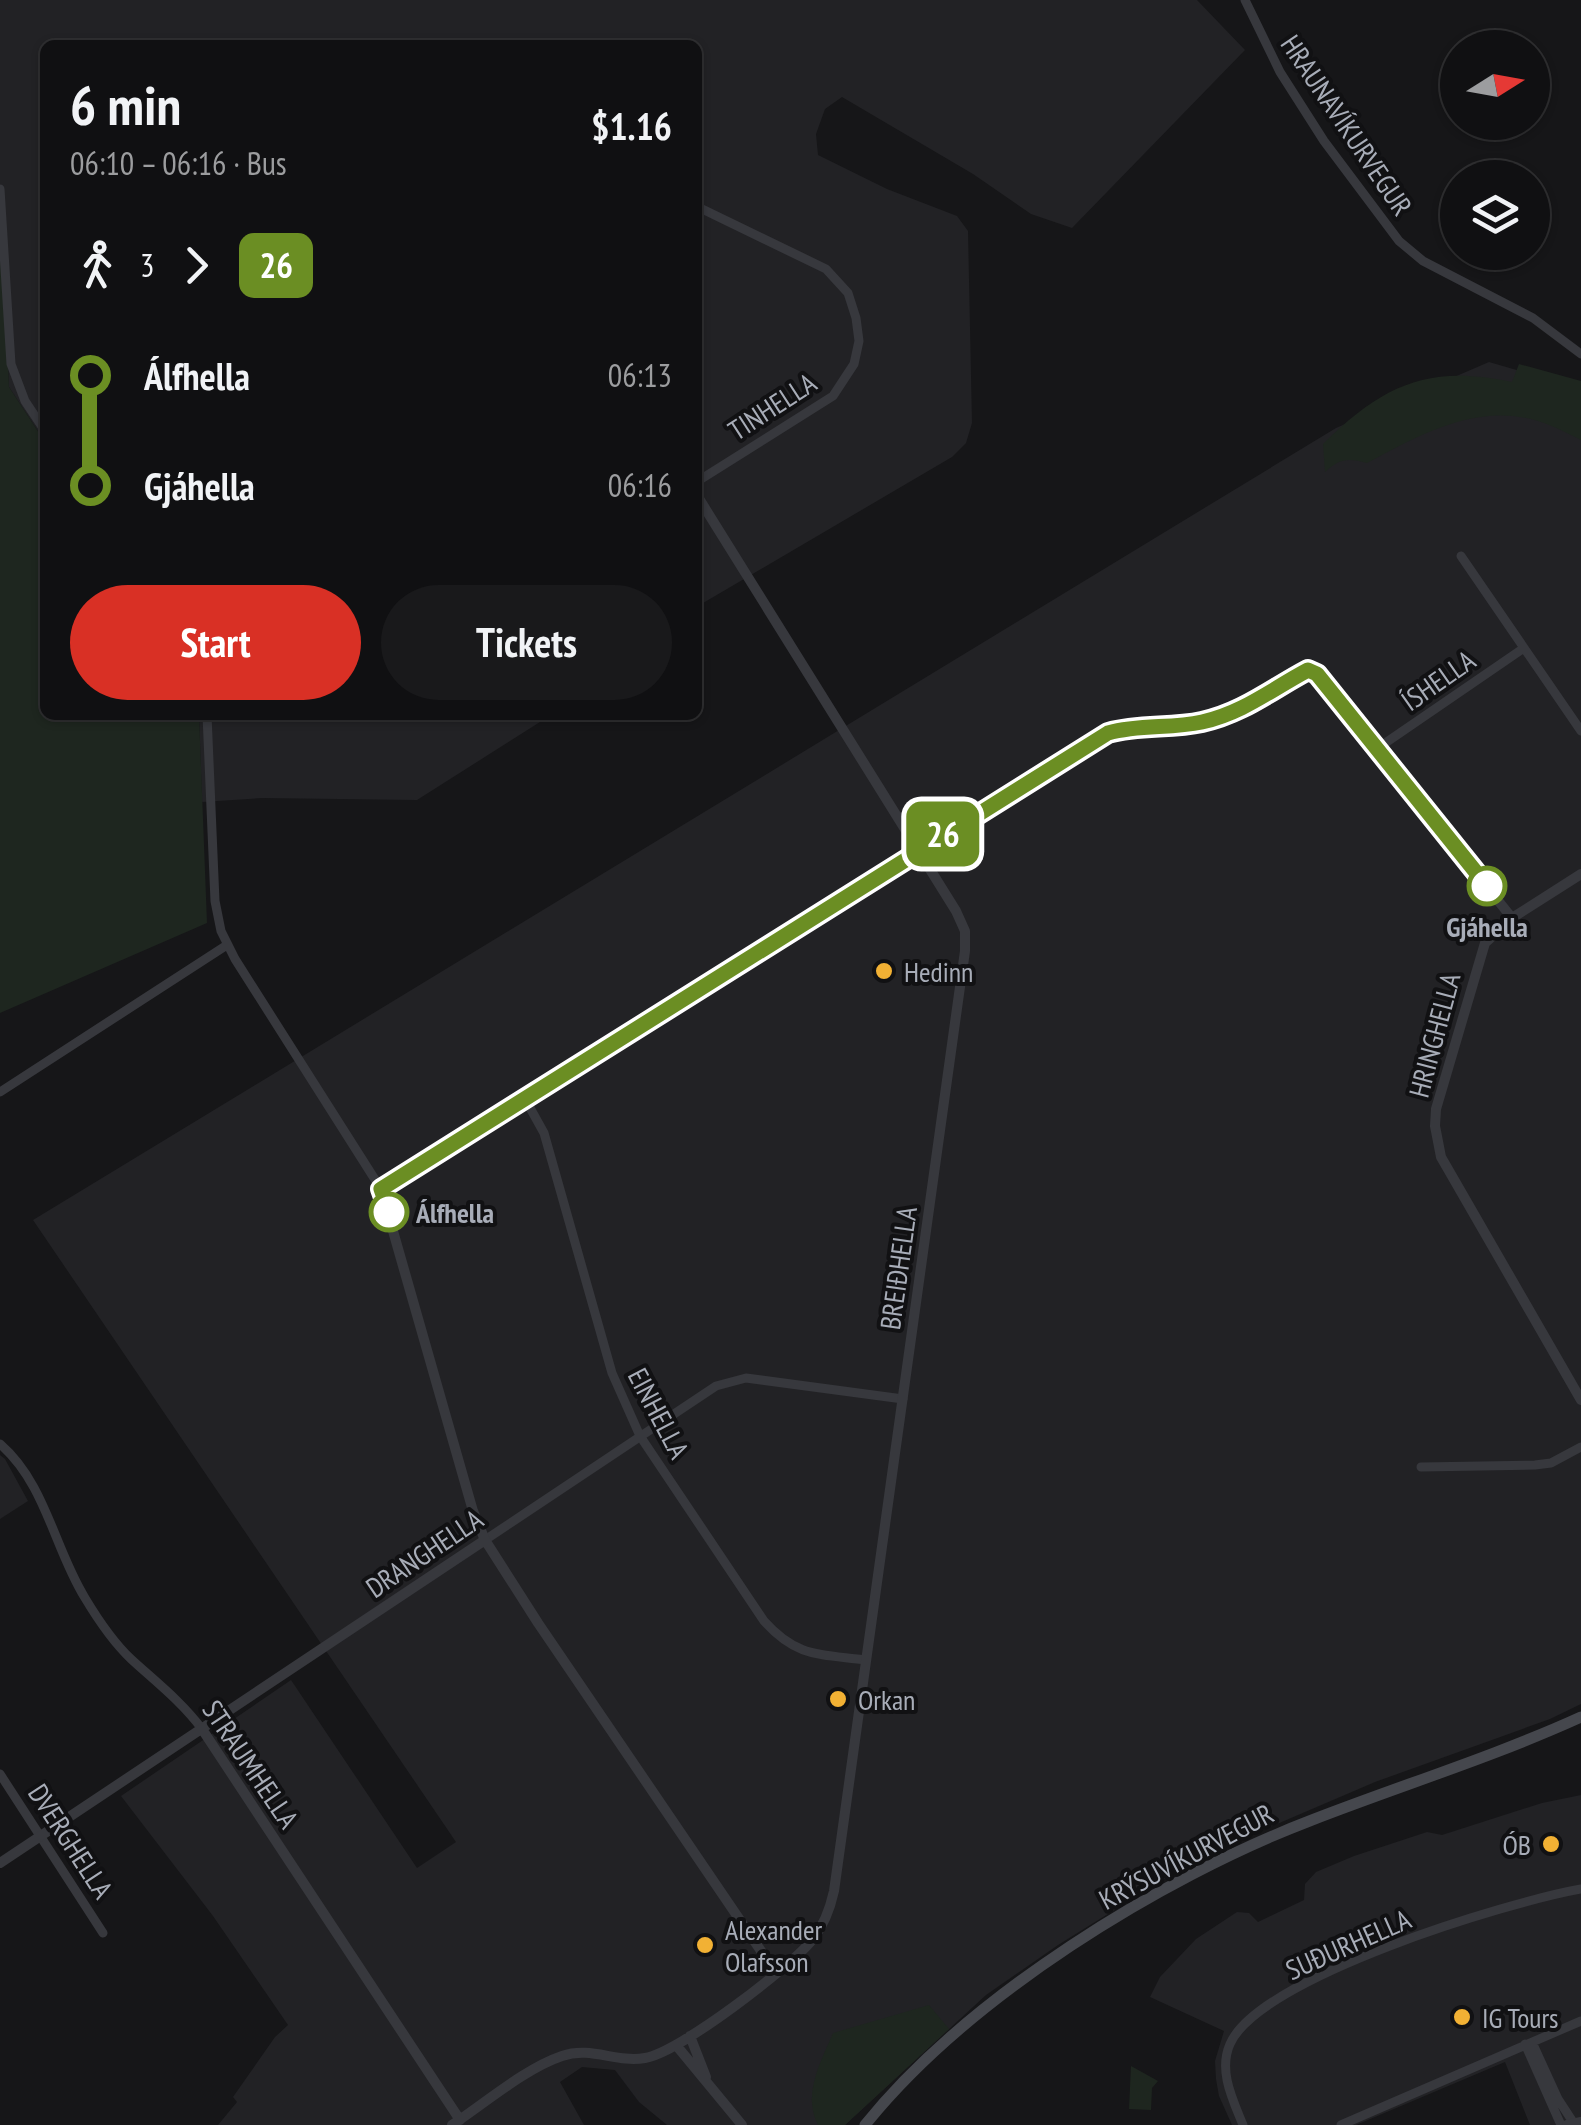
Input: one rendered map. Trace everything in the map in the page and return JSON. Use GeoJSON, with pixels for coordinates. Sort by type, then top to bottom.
{"type":"FeatureCollection","features":[{"type":"Feature","properties":{"kind":"main road","name":"KRÝSUVÍKURVEGUR"},"geometry":{"type":"LineString","coordinates":[[866,2125],[924,2063],[975,2018],[1050,1961],[1140,1903],[1210,1864],[1274,1835],[1496,1754],[1581,1717]]}},
{"type":"Feature","properties":{"kind":"street","name":"HRAUNAVÍKURVEGUR"},"geometry":{"type":"LineString","coordinates":[[1245,0],[1270,54],[1324,141],[1399,242],[1422,261],[1533,318],[1581,354]]}},
{"type":"Feature","properties":{"kind":"street"},"geometry":{"type":"LineString","coordinates":[[0,189],[10,364],[25,401],[40,423]]}},
{"type":"Feature","properties":{"kind":"street","name":"TINHELLA"},"geometry":{"type":"LineString","coordinates":[[702,209],[826,269],[848,293],[858,341],[854,364],[833,396],[702,478]]}},
{"type":"Feature","properties":{"kind":"street","name":"BREIÐHELLA"},"geometry":{"type":"LineString","coordinates":[[459,2123],[560,2056],[586,2052],[644,2059],[676,2045],[776,1973],[813,1939],[830,1908],[965,932],[956,910],[702,503]]}},
{"type":"Feature","properties":{"kind":"street"},"geometry":{"type":"LineString","coordinates":[[1461,556],[1581,731]]}},
{"type":"Feature","properties":{"kind":"street","name":"ÍSHELLA"},"geometry":{"type":"LineString","coordinates":[[1378,748],[1524,648]]}},
{"type":"Feature","properties":{"kind":"street"},"geometry":{"type":"LineString","coordinates":[[381,1189],[1108,733],[1150,724],[1200,723],[1256,703],[1308,670],[1317,674],[1378,748],[1512,918]]}},
{"type":"Feature","properties":{"kind":"street"},"geometry":{"type":"LineString","coordinates":[[207,720],[214,901],[227,945],[381,1189],[468,1494],[485,1540],[776,1973]]}},
{"type":"Feature","properties":{"kind":"street","name":"HRINGHELLA"},"geometry":{"type":"LineString","coordinates":[[1581,874],[1492,933],[1480,954],[1436,1109],[1440,1157],[1581,1400]]}},
{"type":"Feature","properties":{"kind":"street"},"geometry":{"type":"LineString","coordinates":[[0,1092],[227,945]]}},
{"type":"Feature","properties":{"kind":"street","name":"EINHELLA"},"geometry":{"type":"LineString","coordinates":[[524,1097],[544,1133],[612,1373],[640,1436],[778,1637],[802,1651],[866,1660]]}},
{"type":"Feature","properties":{"kind":"street","name":"DRANGHELLA"},"geometry":{"type":"LineString","coordinates":[[0,1864],[716,1386],[746,1378],[903,1399]]}},
{"type":"Feature","properties":{"kind":"street","name":"STRAUMHELLA"},"geometry":{"type":"LineString","coordinates":[[0,1444],[10,1452],[40,1497],[84,1596],[116,1643],[170,1690],[202,1729],[459,2123]]}},
{"type":"Feature","properties":{"kind":"street"},"geometry":{"type":"LineString","coordinates":[[1421,1467],[1535,1466],[1551,1463],[1581,1447]]}},
{"type":"Feature","properties":{"kind":"street","name":"DVERGHELLA"},"geometry":{"type":"LineString","coordinates":[[0,1774],[103,1934]]}},
{"type":"Feature","properties":{"kind":"street","name":"SUÐURHELLA"},"geometry":{"type":"LineString","coordinates":[[1244,2125],[1232,2098],[1226,2065],[1236,2034],[1253,2016],[1309,1982],[1358,1959],[1486,1912],[1581,1888]]}},
{"type":"Feature","properties":{"kind":"street"},"geometry":{"type":"LineString","coordinates":[[1341,2125],[1581,2021]]}},
{"type":"Feature","properties":{"kind":"street"},"geometry":{"type":"LineString","coordinates":[[690,2036],[710,2088]]}},
{"type":"Feature","properties":{"kind":"street"},"geometry":{"type":"LineString","coordinates":[[1529,2043],[1570,2123]]}},
{"type":"Feature","properties":{"kind":"street"},"geometry":{"type":"LineString","coordinates":[[676,2045],[742,2125]]}},
{"type":"Feature","properties":{"kind":"shaded area"},"geometry":{"type":"Polygon","coordinates":[[[0,0],[1197,0],[1245,50],[1072,228],[1031,214],[973,174],[842,97],[825,109],[816,134],[818,155],[887,189],[957,216],[968,231],[972,423],[966,443],[952,457],[702,604],[702,40],[40,40],[40,434],[9,387],[0,184],[0,0]]]}},
{"type":"Feature","properties":{"kind":"shaded area"},"geometry":{"type":"Polygon","coordinates":[[[0,184],[9,387],[40,434],[40,720],[199,720],[207,923],[0,1013],[0,184]]]}},
{"type":"Feature","properties":{"kind":"shaded area"},"geometry":{"type":"Polygon","coordinates":[[[1489,362],[1581,389],[1581,1704],[1550,1719],[1375,1782],[1251,1835],[1169,1876],[986,1995],[845,2125],[667,2125],[639,2102],[615,2070],[582,2067],[560,2082],[584,2125],[218,2125],[237,2102],[233,2097],[275,2037],[288,2025],[213,1916],[121,1796],[291,1680],[417,1868],[456,1842],[33,1220],[1336,428],[1489,362]]]}},
{"type":"Feature","properties":{"kind":"shaded area"},"geometry":{"type":"Polygon","coordinates":[[[1519,364],[1581,381],[1581,440],[1538,421],[1493,416],[1449,424],[1367,463],[1344,460],[1325,472],[1323,444],[1387,394],[1431,378],[1482,377],[1512,382],[1519,364]]]}},
{"type":"Feature","properties":{"kind":"shaded area"},"geometry":{"type":"Polygon","coordinates":[[[199,720],[543,720],[417,800],[262,798],[202,802],[199,720]]]}},
{"type":"Feature","properties":{"kind":"shaded area"},"geometry":{"type":"Polygon","coordinates":[[[0,1455],[28,1501],[0,1519],[0,1455]]]}},
{"type":"Feature","properties":{"kind":"shaded area"},"geometry":{"type":"Polygon","coordinates":[[[1581,1795],[1581,2125],[1530,2125],[1505,2062],[1356,2125],[1232,2125],[1216,2079],[1215,2061],[1224,2031],[1150,1997],[1160,1977],[1196,1939],[1237,1912],[1249,1913],[1258,1922],[1304,1900],[1305,1884],[1316,1872],[1354,1856],[1427,1832],[1442,1835],[1542,1803],[1581,1795]]]}},
{"type":"Feature","properties":{"kind":"shaded area"},"geometry":{"type":"Polygon","coordinates":[[[929,2005],[949,2029],[845,2125],[818,2125],[813,2090],[833,2033],[929,2005]]]}},
{"type":"Feature","properties":{"kind":"shaded area"},"geometry":{"type":"Polygon","coordinates":[[[1131,2066],[1158,2081],[1152,2088],[1151,2110],[1129,2109],[1131,2066]]]}},
{"type":"Feature","properties":{"kind":"bus line","name":"26"},"geometry":{"type":"LineString","coordinates":[[389,1212],[381,1189],[1108,733],[1130,726],[1200,723],[1239,711],[1308,670],[1317,674],[1487,886]]}},
{"type":"Feature","properties":{"kind":"place","name":"Gjáhella"},"geometry":{"type":"Point","coordinates":[1487,886]}},
{"type":"Feature","properties":{"kind":"place","name":"Hedinn"},"geometry":{"type":"Point","coordinates":[884,971]}},
{"type":"Feature","properties":{"kind":"place","name":"Álfhella"},"geometry":{"type":"Point","coordinates":[389,1212]}},
{"type":"Feature","properties":{"kind":"place","name":"Orkan"},"geometry":{"type":"Point","coordinates":[838,1699]}},
{"type":"Feature","properties":{"kind":"place","name":"ÓB"},"geometry":{"type":"Point","coordinates":[1551,1844]}},
{"type":"Feature","properties":{"kind":"place","name":"Alexander Olafsson"},"geometry":{"type":"Point","coordinates":[705,1945]}},
{"type":"Feature","properties":{"kind":"place","name":"IG Tours"},"geometry":{"type":"Point","coordinates":[1462,2017]}}]}
